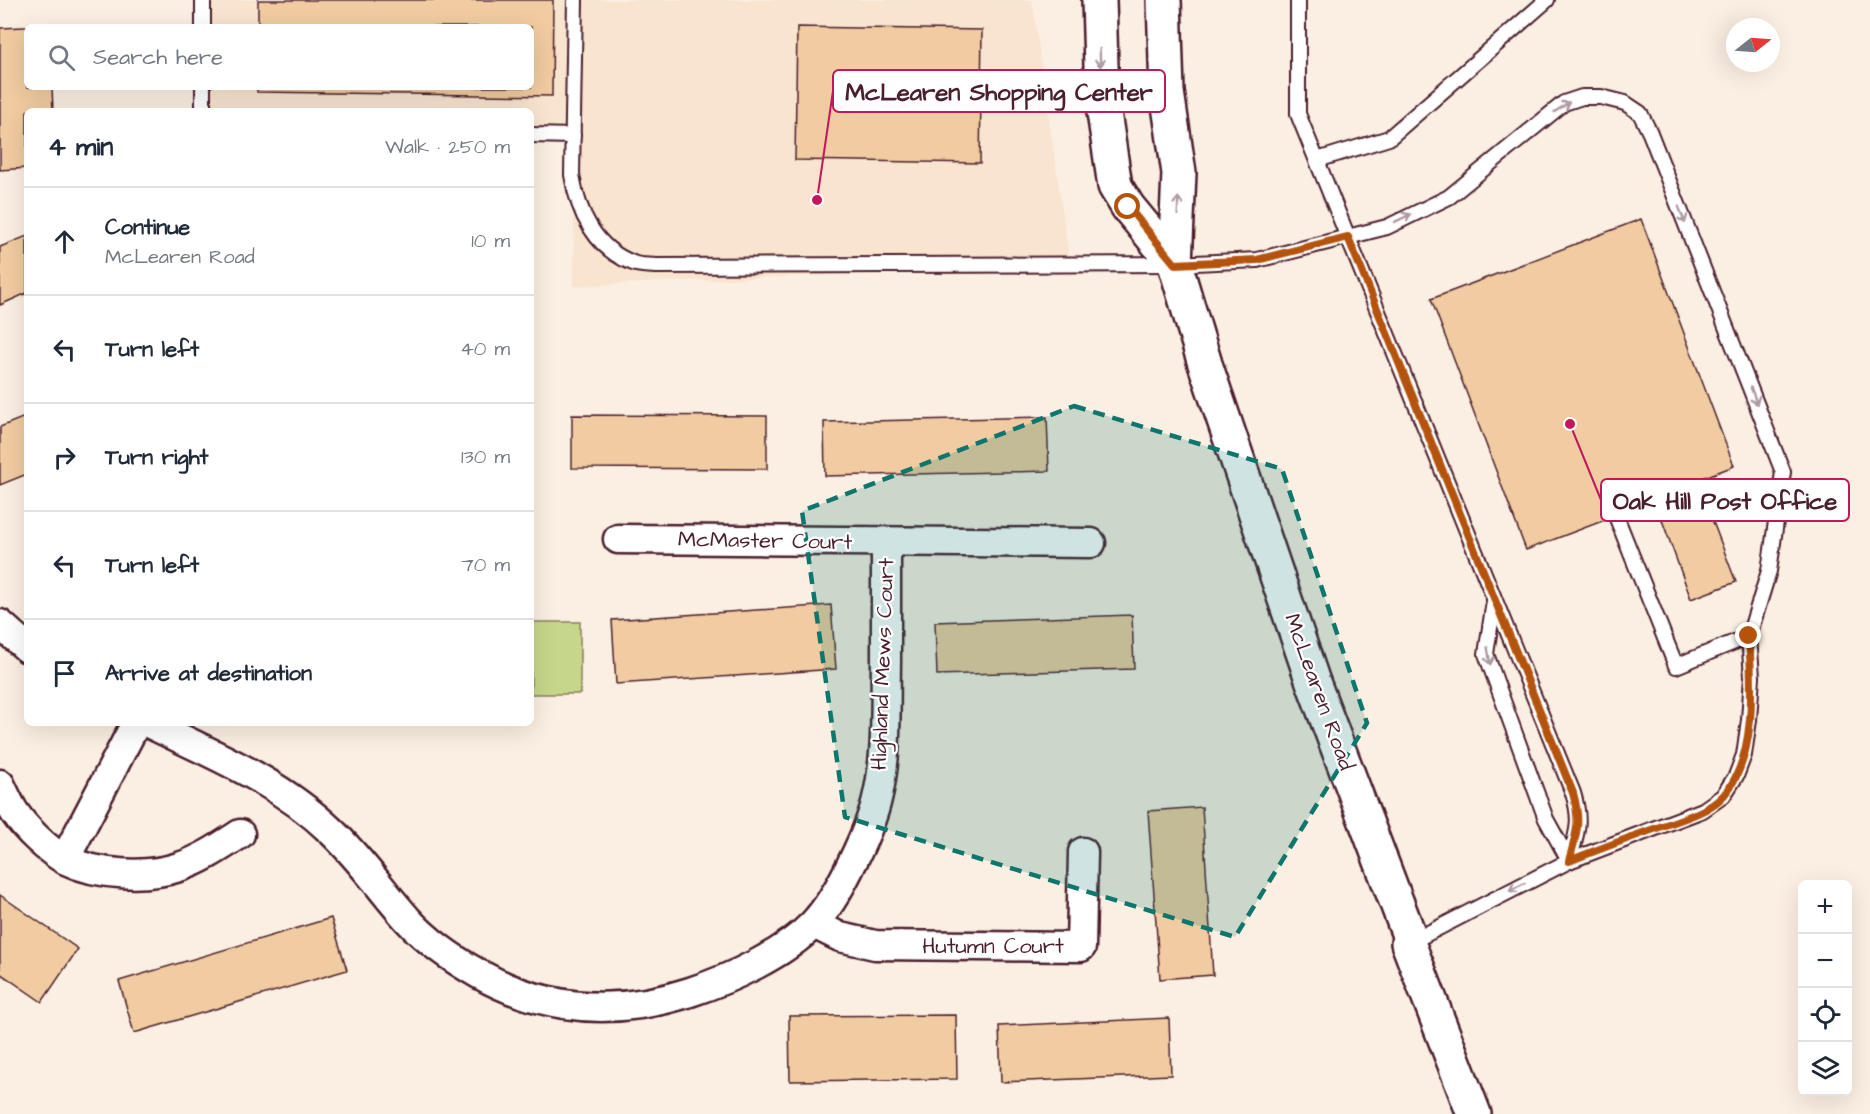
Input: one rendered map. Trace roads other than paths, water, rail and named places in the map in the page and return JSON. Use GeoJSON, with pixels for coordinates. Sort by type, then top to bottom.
{"type":"FeatureCollection","features":[{"type":"Feature","properties":{"kind":"main road","name":"McLearen Road"},"geometry":{"type":"LineString","coordinates":[[1099,0],[1102,99],[1115,186],[1128,207],[1175,264]]}},
{"type":"Feature","properties":{"kind":"main road","name":"McLearen Road"},"geometry":{"type":"LineString","coordinates":[[1164,0],[1167,92],[1179,173],[1175,264],[1205,364],[1310,671],[1409,935],[1408,943],[1474,1114]]}},
{"type":"Feature","properties":{"kind":"street","name":"McMaster Court"},"geometry":{"type":"LineString","coordinates":[[618,539],[1091,543]]}},
{"type":"Feature","properties":{"kind":"street","name":"Highland Mews Court"},"geometry":{"type":"LineString","coordinates":[[154,726],[240,767],[290,797],[331,830],[373,875],[410,922],[443,951],[480,974],[518,992],[554,1004],[595,1008],[672,998],[711,985],[752,966],[785,946],[814,924],[840,886],[863,842],[876,801],[884,746],[886,543]]}},
{"type":"Feature","properties":{"kind":"street"},"geometry":{"type":"LineString","coordinates":[[0,624],[24,645]]}},
{"type":"Feature","properties":{"kind":"street"},"geometry":{"type":"LineString","coordinates":[[65,859],[134,726]]}},
{"type":"Feature","properties":{"kind":"street"},"geometry":{"type":"LineString","coordinates":[[0,784],[15,813],[39,839],[65,859],[105,872],[141,873],[178,868],[208,855],[240,834]]}},
{"type":"Feature","properties":{"kind":"street","name":"Hutumn Court"},"geometry":{"type":"LineString","coordinates":[[814,924],[840,937],[875,945],[1081,947],[1083,852]]}},
{"type":"Feature","properties":{"kind":"lane"},"geometry":{"type":"LineString","coordinates":[[203,0],[203,24]]}},
{"type":"Feature","properties":{"kind":"lane"},"geometry":{"type":"LineString","coordinates":[[575,0],[572,175],[576,197],[583,216],[599,241],[634,264],[656,266],[1175,264],[1257,260],[1387,226],[1449,196],[1564,103],[1582,97],[1600,97],[1625,103],[1640,113],[1650,133],[1783,471],[1769,571],[1749,636],[1752,676],[1744,755],[1736,776],[1723,796],[1703,810],[1569,861],[1408,943]]}},
{"type":"Feature","properties":{"kind":"lane"},"geometry":{"type":"LineString","coordinates":[[1298,0],[1298,114],[1573,793],[1579,813],[1577,833],[1569,861]]}},
{"type":"Feature","properties":{"kind":"lane"},"geometry":{"type":"LineString","coordinates":[[1317,160],[1389,138],[1547,0]]}},
{"type":"Feature","properties":{"kind":"lane"},"geometry":{"type":"LineString","coordinates":[[203,90],[203,108]]}},
{"type":"Feature","properties":{"kind":"lane"},"geometry":{"type":"LineString","coordinates":[[534,135],[573,136]]}},
{"type":"Feature","properties":{"kind":"lane"},"geometry":{"type":"LineString","coordinates":[[1616,516],[1676,666],[1749,636]]}},
{"type":"Feature","properties":{"kind":"lane"},"geometry":{"type":"LineString","coordinates":[[1495,599],[1486,654],[1546,819],[1569,861]]}},
{"type":"Feature","properties":{"kind":"place","name":"McLearen Shopping Center"},"geometry":{"type":"Point","coordinates":[817,200]}},
{"type":"Feature","properties":{"kind":"place","name":"Oak Hill Post Office"},"geometry":{"type":"Point","coordinates":[1570,424]}}]}
